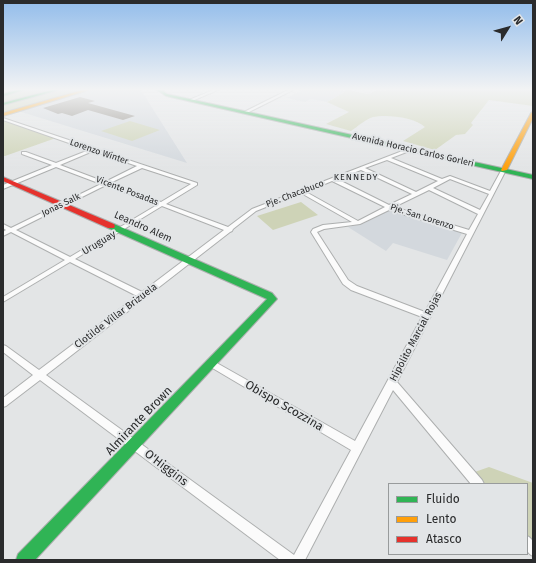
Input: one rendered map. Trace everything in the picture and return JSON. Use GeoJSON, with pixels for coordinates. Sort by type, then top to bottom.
{"type":"FeatureCollection","features":[{"type":"Feature","properties":{"kind":"main road","name":"Avenida Horacio Carlos Gorleri"},"geometry":{"type":"LineString","coordinates":[[265,116],[533,177]]}},
{"type":"Feature","properties":{"kind":"main road","name":"Hipólito Marcial Rojas"},"geometry":{"type":"LineString","coordinates":[[504,170],[531,116]]}},
{"type":"Feature","properties":{"kind":"main road","name":"Leandro Alem"},"geometry":{"type":"LineString","coordinates":[[3,179],[269,295],[272,299]]}},
{"type":"Feature","properties":{"kind":"main road","name":"Almirante Brown"},"geometry":{"type":"LineString","coordinates":[[24,560],[212,364],[272,299]]}},
{"type":"Feature","properties":{"kind":"street","name":"Lorenzo Winter"},"geometry":{"type":"LineString","coordinates":[[3,119],[195,184]]}},
{"type":"Feature","properties":{"kind":"street","name":"Pje. Chacabuco"},"geometry":{"type":"LineString","coordinates":[[230,230],[254,210],[410,149]]}},
{"type":"Feature","properties":{"kind":"street"},"geometry":{"type":"LineString","coordinates":[[3,187],[92,150]]}},
{"type":"Feature","properties":{"kind":"street","name":"Vicente Posadas"},"geometry":{"type":"LineString","coordinates":[[24,153],[230,230]]}},
{"type":"Feature","properties":{"kind":"street"},"geometry":{"type":"LineString","coordinates":[[387,158],[442,181]]}},
{"type":"Feature","properties":{"kind":"street","name":"Jonas Salk"},"geometry":{"type":"LineString","coordinates":[[3,234],[141,166]]}},
{"type":"Feature","properties":{"kind":"street"},"geometry":{"type":"LineString","coordinates":[[361,168],[417,194]]}},
{"type":"Feature","properties":{"kind":"street","name":"Hipólito Marcial Rojas"},"geometry":{"type":"LineString","coordinates":[[298,560],[504,170]]}},
{"type":"Feature","properties":{"kind":"street"},"geometry":{"type":"LineString","coordinates":[[427,316],[354,288],[345,282],[314,232],[315,230],[324,227],[358,223],[452,177],[492,193]]}},
{"type":"Feature","properties":{"kind":"street","name":"Pje. San Lorenzo"},"geometry":{"type":"LineString","coordinates":[[332,179],[390,208],[471,233]]}},
{"type":"Feature","properties":{"kind":"street","name":"Uruguay"},"geometry":{"type":"LineString","coordinates":[[3,300],[195,184]]}},
{"type":"Feature","properties":{"kind":"street"},"geometry":{"type":"LineString","coordinates":[[429,188],[481,213]]}},
{"type":"Feature","properties":{"kind":"street"},"geometry":{"type":"LineString","coordinates":[[301,191],[358,223]]}},
{"type":"Feature","properties":{"kind":"street"},"geometry":{"type":"LineString","coordinates":[[3,226],[69,261],[143,296]]}},
{"type":"Feature","properties":{"kind":"street","name":"Clotilde Villar Brizuela"},"geometry":{"type":"LineString","coordinates":[[3,403],[230,230]]}},
{"type":"Feature","properties":{"kind":"street","name":"O'Higgins"},"geometry":{"type":"LineString","coordinates":[[3,348],[290,560]]}},
{"type":"Feature","properties":{"kind":"street","name":"Obispo Scozzina"},"geometry":{"type":"LineString","coordinates":[[212,364],[356,448]]}},
{"type":"Feature","properties":{"kind":"street"},"geometry":{"type":"LineString","coordinates":[[392,382],[477,483]]}},
{"type":"Feature","properties":{"kind":"shaded area"},"geometry":{"type":"Polygon","coordinates":[[[35,116],[158,116],[187,163],[35,116]]]}},
{"type":"Feature","properties":{"kind":"shaded area"},"geometry":{"type":"Polygon","coordinates":[[[391,209],[463,231],[447,260],[393,243],[386,251],[348,227],[362,224],[391,209]]]}},
{"type":"Feature","properties":{"kind":"green space"},"geometry":{"type":"Polygon","coordinates":[[[341,116],[377,116],[370,118],[351,131],[326,124],[341,116]]]}},
{"type":"Feature","properties":{"kind":"green space"},"geometry":{"type":"Polygon","coordinates":[[[395,116],[476,116],[471,123],[473,125],[465,134],[456,135],[435,150],[403,141],[425,127],[414,121],[395,116]]]}},
{"type":"Feature","properties":{"kind":"green space"},"geometry":{"type":"Polygon","coordinates":[[[3,120],[56,138],[3,156],[3,120]]]}},
{"type":"Feature","properties":{"kind":"green space"},"geometry":{"type":"Polygon","coordinates":[[[130,121],[160,130],[132,141],[101,131],[130,121]]]}},
{"type":"Feature","properties":{"kind":"green space"},"geometry":{"type":"Polygon","coordinates":[[[301,202],[318,215],[273,230],[257,216],[301,202]]]}},
{"type":"Feature","properties":{"kind":"green space"},"geometry":{"type":"Polygon","coordinates":[[[489,467],[533,483],[533,550],[528,543],[528,483],[477,483],[469,474],[489,467]]]}},
{"type":"Feature","properties":{"kind":"building"},"geometry":{"type":"Polygon","coordinates":[[[110,116],[134,116],[123,120],[110,116]]]}},
{"type":"Feature","properties":{"kind":"traffic: fast"},"geometry":{"type":"LineString","coordinates":[[261,116],[533,177]]}},
{"type":"Feature","properties":{"kind":"traffic: fast"},"geometry":{"type":"LineString","coordinates":[[24,560],[272,299],[269,295],[111,226]]}},
{"type":"Feature","properties":{"kind":"traffic: slow"},"geometry":{"type":"LineString","coordinates":[[504,170],[531,116]]}},
{"type":"Feature","properties":{"kind":"traffic: jam"},"geometry":{"type":"LineString","coordinates":[[3,179],[111,226]]}},
{"type":"Feature","properties":{"kind":"district","name":"KENNEDY"},"geometry":{"type":"Point","coordinates":[356,177]}}]}
